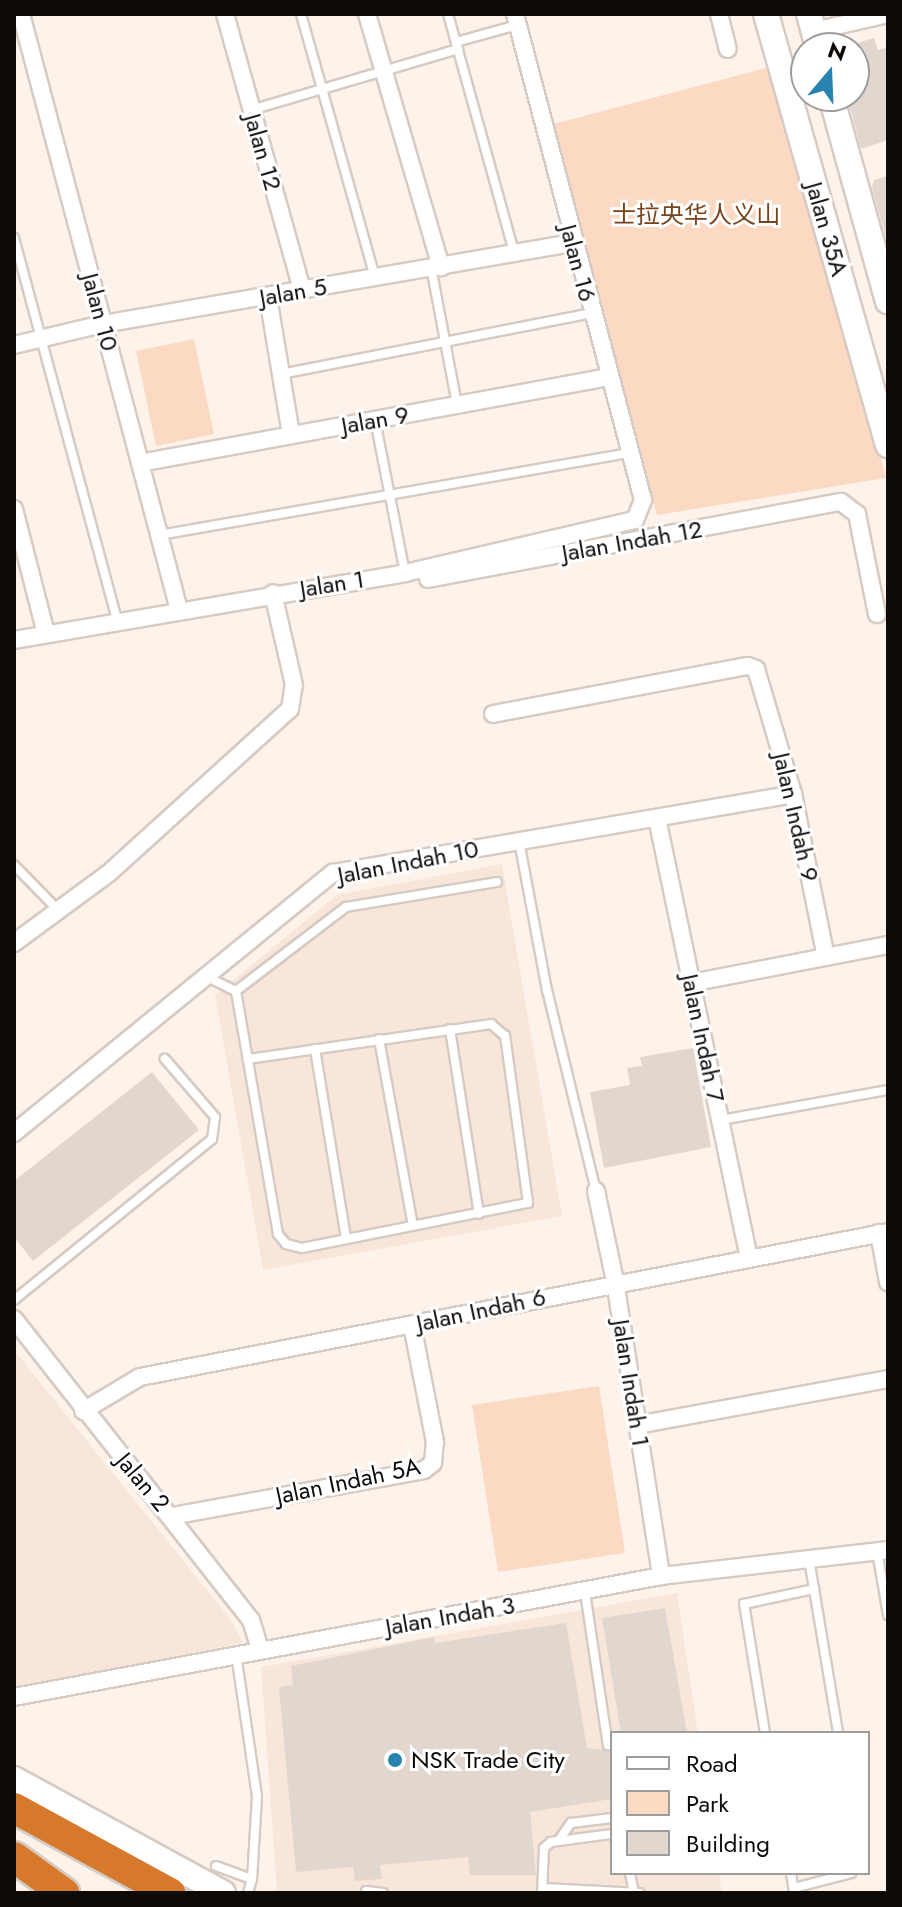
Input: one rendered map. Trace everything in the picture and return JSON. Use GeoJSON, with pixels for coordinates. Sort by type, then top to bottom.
{"type":"FeatureCollection","features":[{"type":"Feature","properties":{"kind":"highway"},"geometry":{"type":"LineString","coordinates":[[14,1808],[166,1891]]}},
{"type":"Feature","properties":{"kind":"highway"},"geometry":{"type":"LineString","coordinates":[[14,1857],[64,1893]]}},
{"type":"Feature","properties":{"kind":"street","name":"Jalan 10"},"geometry":{"type":"LineString","coordinates":[[21,14],[179,610]]}},
{"type":"Feature","properties":{"kind":"street","name":"Jalan 12"},"geometry":{"type":"LineString","coordinates":[[225,14],[302,290]]}},
{"type":"Feature","properties":{"kind":"street"},"geometry":{"type":"LineString","coordinates":[[367,14],[436,267]]}},
{"type":"Feature","properties":{"kind":"street"},"geometry":{"type":"LineString","coordinates":[[719,14],[728,49]]}},
{"type":"Feature","properties":{"kind":"street","name":"Jalan 35A"},"geometry":{"type":"LineString","coordinates":[[766,14],[888,445]]}},
{"type":"Feature","properties":{"kind":"street"},"geometry":{"type":"LineString","coordinates":[[813,31],[888,14]]}},
{"type":"Feature","properties":{"kind":"street","name":"Jalan 16"},"geometry":{"type":"LineString","coordinates":[[517,20],[572,243],[630,453],[642,510]]}},
{"type":"Feature","properties":{"kind":"street","name":"Jalan 35A"},"geometry":{"type":"LineString","coordinates":[[835,112],[888,301]]}},
{"type":"Feature","properties":{"kind":"street","name":"Jalan 5"},"geometry":{"type":"LineString","coordinates":[[14,345],[103,324],[572,243]]}},
{"type":"Feature","properties":{"kind":"street"},"geometry":{"type":"LineString","coordinates":[[268,297],[291,435]]}},
{"type":"Feature","properties":{"kind":"street","name":"Jalan 9"},"geometry":{"type":"LineString","coordinates":[[140,463],[610,377]]}},
{"type":"Feature","properties":{"kind":"street","name":"Jalan Indah 12"},"geometry":{"type":"LineString","coordinates":[[405,573],[419,581],[841,502],[857,514],[877,614]]}},
{"type":"Feature","properties":{"kind":"street"},"geometry":{"type":"LineString","coordinates":[[14,509],[46,634]]}},
{"type":"Feature","properties":{"kind":"street","name":"Jalan 1"},"geometry":{"type":"LineString","coordinates":[[14,640],[273,593],[405,573],[622,526],[642,510]]}},
{"type":"Feature","properties":{"kind":"street"},"geometry":{"type":"LineString","coordinates":[[14,943],[109,873],[290,709],[294,685],[273,593]]}},
{"type":"Feature","properties":{"kind":"street","name":"Jalan Indah 9"},"geometry":{"type":"LineString","coordinates":[[493,714],[748,666],[762,677],[793,794],[826,957]]}},
{"type":"Feature","properties":{"kind":"street","name":"Jalan Indah 10"},"geometry":{"type":"LineString","coordinates":[[14,1133],[203,975],[333,873],[793,794]]}},
{"type":"Feature","properties":{"kind":"street","name":"Jalan Indah 7"},"geometry":{"type":"LineString","coordinates":[[657,818],[749,1257]]}},
{"type":"Feature","properties":{"kind":"street"},"geometry":{"type":"LineString","coordinates":[[691,983],[888,945]]}},
{"type":"Feature","properties":{"kind":"street","name":"Jalan Indah 1"},"geometry":{"type":"LineString","coordinates":[[596,1191],[615,1281],[661,1576]]}},
{"type":"Feature","properties":{"kind":"street"},"geometry":{"type":"LineString","coordinates":[[884,1232],[888,1282]]}},
{"type":"Feature","properties":{"kind":"street","name":"Jalan Indah 6"},"geometry":{"type":"LineString","coordinates":[[83,1411],[140,1377],[412,1325],[615,1281],[884,1232]]}},
{"type":"Feature","properties":{"kind":"street","name":"Jalan 2"},"geometry":{"type":"LineString","coordinates":[[14,1319],[83,1411],[172,1516],[251,1620],[260,1650]]}},
{"type":"Feature","properties":{"kind":"street","name":"Jalan Indah 5A"},"geometry":{"type":"LineString","coordinates":[[172,1516],[424,1470],[433,1463],[435,1442],[412,1325]]}},
{"type":"Feature","properties":{"kind":"street"},"geometry":{"type":"LineString","coordinates":[[637,1425],[888,1379]]}},
{"type":"Feature","properties":{"kind":"street","name":"Jalan Indah 3"},"geometry":{"type":"LineString","coordinates":[[14,1697],[661,1576],[883,1551]]}},
{"type":"Feature","properties":{"kind":"street"},"geometry":{"type":"LineString","coordinates":[[14,1779],[223,1893]]}},
{"type":"Feature","properties":{"kind":"lane"},"geometry":{"type":"LineString","coordinates":[[301,14],[375,277]]}},
{"type":"Feature","properties":{"kind":"lane"},"geometry":{"type":"LineString","coordinates":[[448,14],[514,253]]}},
{"type":"Feature","properties":{"kind":"lane"},"geometry":{"type":"LineString","coordinates":[[251,111],[384,72],[517,20]]}},
{"type":"Feature","properties":{"kind":"lane"},"geometry":{"type":"LineString","coordinates":[[14,238],[117,621]]}},
{"type":"Feature","properties":{"kind":"lane"},"geometry":{"type":"LineString","coordinates":[[436,267],[445,344],[457,405]]}},
{"type":"Feature","properties":{"kind":"lane"},"geometry":{"type":"LineString","coordinates":[[281,374],[592,313]]}},
{"type":"Feature","properties":{"kind":"lane"},"geometry":{"type":"LineString","coordinates":[[375,420],[405,573]]}},
{"type":"Feature","properties":{"kind":"lane"},"geometry":{"type":"LineString","coordinates":[[159,535],[630,453]]}},
{"type":"Feature","properties":{"kind":"lane"},"geometry":{"type":"LineString","coordinates":[[519,841],[547,990],[596,1191]]}},
{"type":"Feature","properties":{"kind":"lane"},"geometry":{"type":"LineString","coordinates":[[14,865],[59,911]]}},
{"type":"Feature","properties":{"kind":"lane"},"geometry":{"type":"LineString","coordinates":[[236,991],[346,907],[497,882]]}},
{"type":"Feature","properties":{"kind":"lane"},"geometry":{"type":"LineString","coordinates":[[203,975],[236,991]]}},
{"type":"Feature","properties":{"kind":"lane"},"geometry":{"type":"LineString","coordinates":[[236,991],[278,1234],[286,1244],[302,1248],[528,1203],[505,1036],[491,1024],[248,1059]]}},
{"type":"Feature","properties":{"kind":"lane"},"geometry":{"type":"LineString","coordinates":[[450,1029],[479,1214]]}},
{"type":"Feature","properties":{"kind":"lane"},"geometry":{"type":"LineString","coordinates":[[379,1039],[413,1226]]}},
{"type":"Feature","properties":{"kind":"lane"},"geometry":{"type":"LineString","coordinates":[[315,1049],[346,1238]]}},
{"type":"Feature","properties":{"kind":"lane"},"geometry":{"type":"LineString","coordinates":[[14,1300],[212,1139],[215,1117],[165,1059]]}},
{"type":"Feature","properties":{"kind":"lane"},"geometry":{"type":"LineString","coordinates":[[720,1121],[888,1090]]}},
{"type":"Feature","properties":{"kind":"lane"},"geometry":{"type":"LineString","coordinates":[[883,1551],[888,1615]]}},
{"type":"Feature","properties":{"kind":"lane"},"geometry":{"type":"LineString","coordinates":[[809,1558],[838,1731]]}},
{"type":"Feature","properties":{"kind":"lane"},"geometry":{"type":"LineString","coordinates":[[765,1731],[744,1604],[814,1589]]}},
{"type":"Feature","properties":{"kind":"lane"},"geometry":{"type":"LineString","coordinates":[[585,1592],[608,1745]]}},
{"type":"Feature","properties":{"kind":"lane"},"geometry":{"type":"LineString","coordinates":[[236,1654],[257,1796],[252,1879],[248,1893]]}},
{"type":"Feature","properties":{"kind":"lane"},"geometry":{"type":"LineString","coordinates":[[559,1840],[571,1823],[610,1818]]}},
{"type":"Feature","properties":{"kind":"lane"},"geometry":{"type":"LineString","coordinates":[[610,1834],[559,1840],[544,1848],[542,1890],[636,1893]]}},
{"type":"Feature","properties":{"kind":"lane"},"geometry":{"type":"LineString","coordinates":[[216,1866],[252,1879]]}},
{"type":"Feature","properties":{"kind":"lane"},"geometry":{"type":"LineString","coordinates":[[794,1891],[845,1875]]}},
{"type":"Feature","properties":{"kind":"lane"},"geometry":{"type":"LineString","coordinates":[[366,1891],[383,1893]]}},
{"type":"Feature","properties":{"kind":"shaded area"},"geometry":{"type":"Polygon","coordinates":[[[502,864],[562,1216],[263,1270],[215,995],[337,895],[502,864]]]}},
{"type":"Feature","properties":{"kind":"shaded area"},"geometry":{"type":"Polygon","coordinates":[[[14,1350],[231,1620],[243,1643],[14,1688],[14,1350]]]}},
{"type":"Feature","properties":{"kind":"shaded area"},"geometry":{"type":"Polygon","coordinates":[[[677,1593],[698,1731],[610,1731],[610,1875],[719,1875],[722,1893],[277,1893],[261,1667],[677,1593]]]}},
{"type":"Feature","properties":{"kind":"green space","name":"士拉央华人义山"},"geometry":{"type":"Polygon","coordinates":[[[777,65],[886,478],[657,515],[550,125],[777,65]]]}},
{"type":"Feature","properties":{"kind":"green space"},"geometry":{"type":"Polygon","coordinates":[[[194,339],[214,434],[156,446],[136,351],[194,339]]]}},
{"type":"Feature","properties":{"kind":"green space"},"geometry":{"type":"Polygon","coordinates":[[[599,1386],[625,1553],[498,1572],[472,1405],[599,1386]]]}},
{"type":"Feature","properties":{"kind":"building"},"geometry":{"type":"Polygon","coordinates":[[[874,38],[878,50],[888,47],[888,140],[861,149],[851,112],[870,112],[870,39],[874,38]]]}},
{"type":"Feature","properties":{"kind":"building"},"geometry":{"type":"Polygon","coordinates":[[[888,176],[888,245],[872,188],[874,180],[888,176]]]}},
{"type":"Feature","properties":{"kind":"building"},"geometry":{"type":"Polygon","coordinates":[[[693,1048],[711,1147],[604,1168],[590,1092],[630,1085],[627,1068],[642,1066],[640,1057],[693,1048]]]}},
{"type":"Feature","properties":{"kind":"building"},"geometry":{"type":"Polygon","coordinates":[[[152,1072],[199,1130],[33,1261],[14,1237],[14,1181],[152,1072]]]}},
{"type":"Feature","properties":{"kind":"building"},"geometry":{"type":"Polygon","coordinates":[[[665,1608],[687,1731],[621,1731],[602,1618],[665,1608]]]}},
{"type":"Feature","properties":{"kind":"building"},"geometry":{"type":"Polygon","coordinates":[[[566,1623],[587,1748],[610,1751],[610,1799],[530,1812],[536,1875],[470,1875],[468,1857],[380,1865],[382,1879],[355,1881],[353,1867],[296,1872],[279,1687],[293,1685],[291,1666],[434,1637],[435,1643],[566,1623]]]}},
{"type":"Feature","properties":{"kind":"place","name":"NSK Trade City"},"geometry":{"type":"Point","coordinates":[395,1760]}}]}
